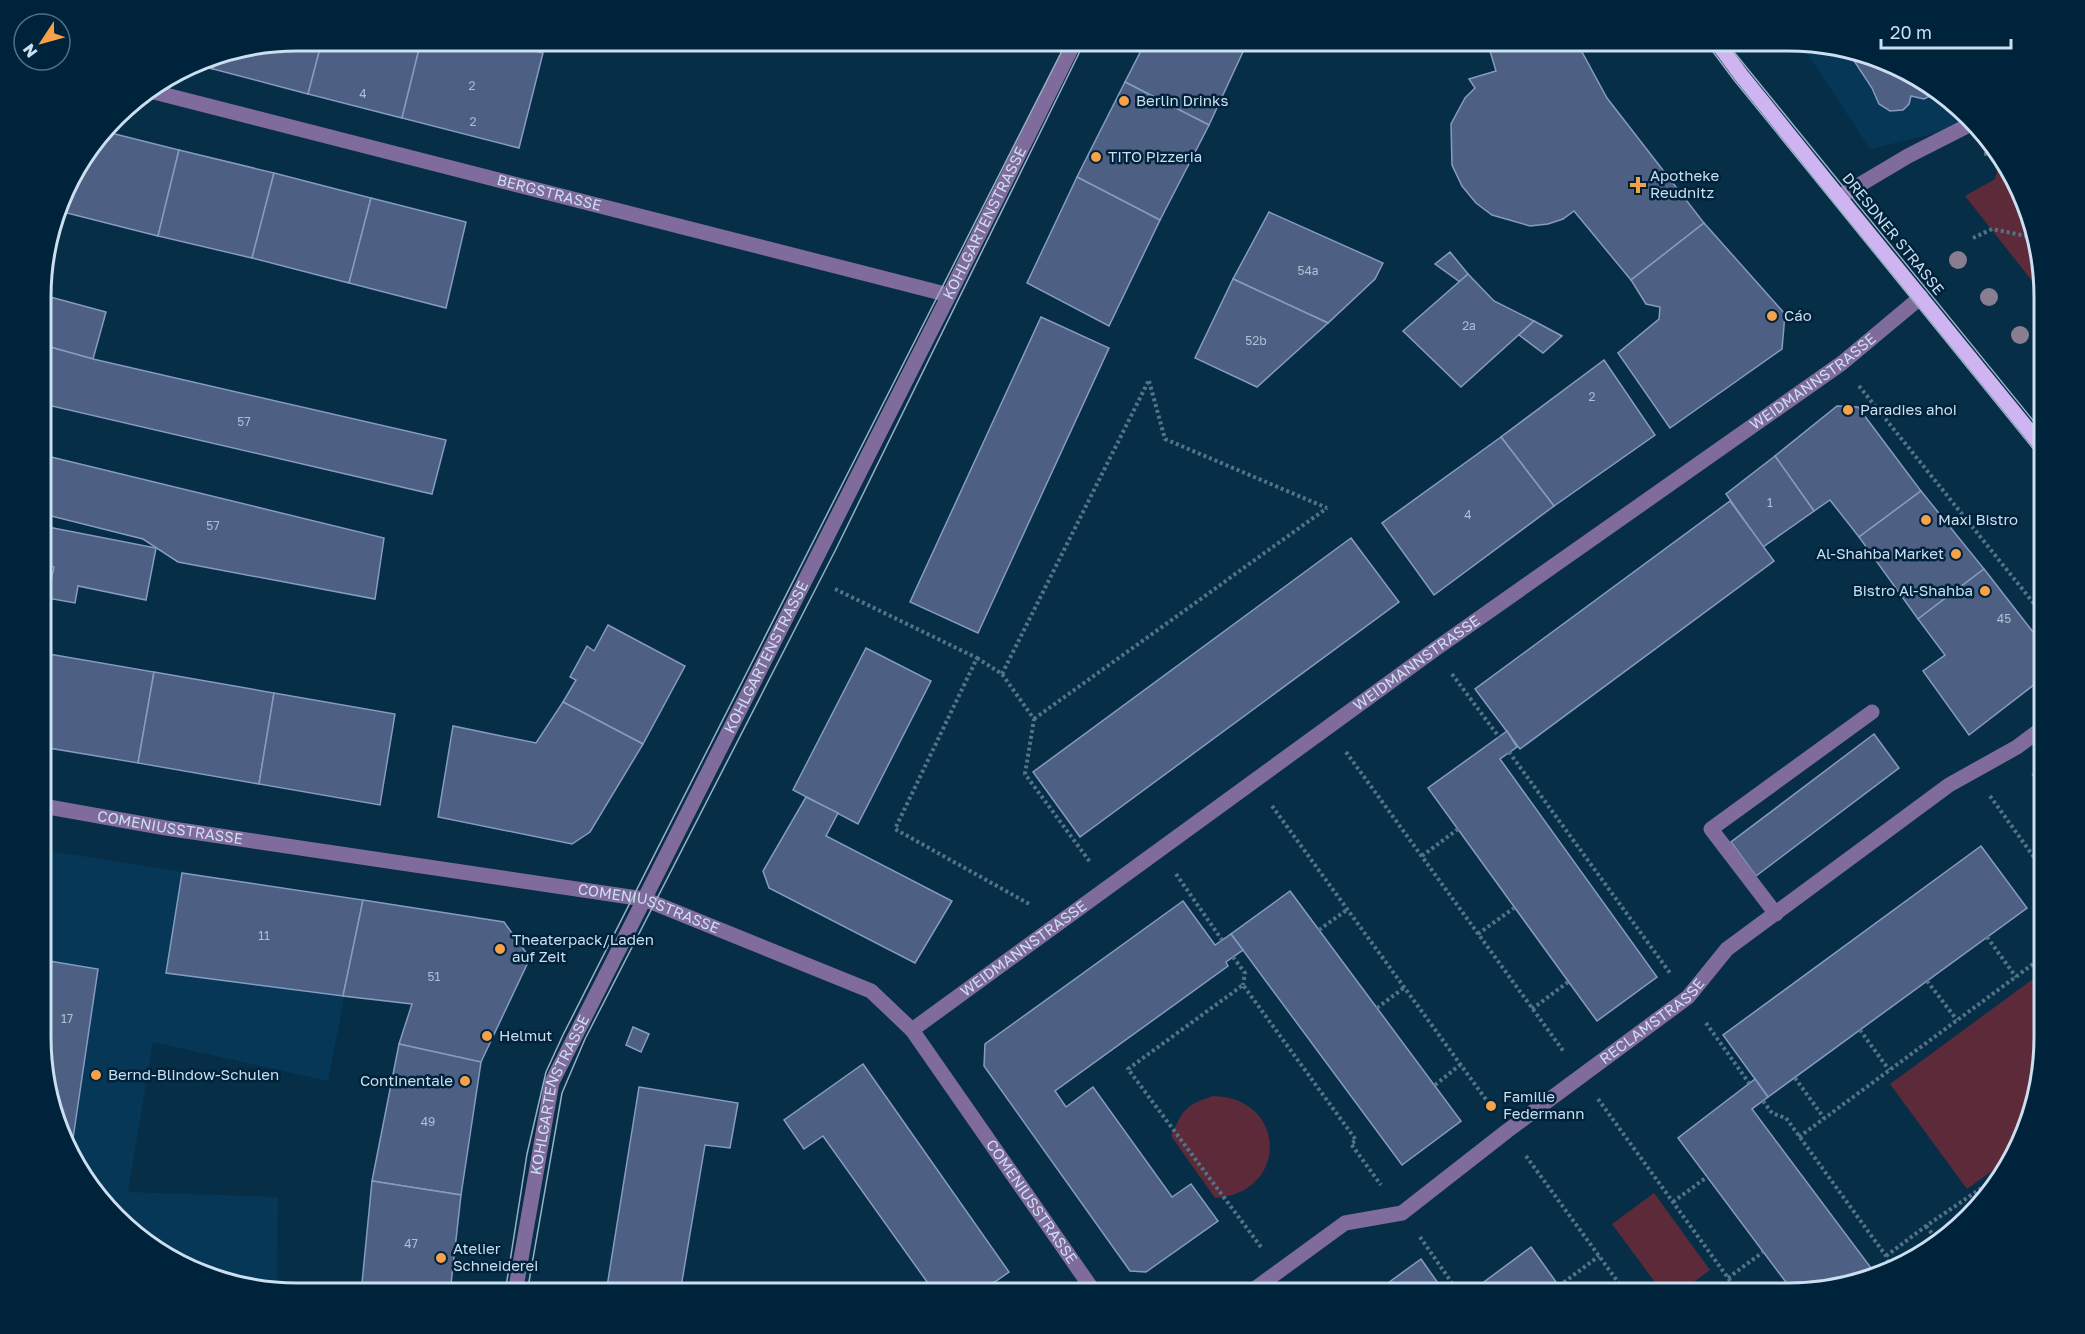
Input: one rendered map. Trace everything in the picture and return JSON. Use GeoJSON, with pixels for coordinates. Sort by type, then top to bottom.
{"type":"FeatureCollection","features":[{"type":"Feature","properties":{"kind":"main road","name":"DRESDNER STRASSE"},"geometry":{"type":"LineString","coordinates":[[1724,51],[2034,437]]}},
{"type":"Feature","properties":{"kind":"street","name":"KOHLGARTENSTRASSE"},"geometry":{"type":"LineString","coordinates":[[517,1283],[552,1082],[1070,51]]}},
{"type":"Feature","properties":{"kind":"street","name":"BERGSTRASSE"},"geometry":{"type":"LineString","coordinates":[[160,94],[949,295]]}},
{"type":"Feature","properties":{"kind":"street"},"geometry":{"type":"LineString","coordinates":[[1839,196],[1915,152],[1965,127]]}},
{"type":"Feature","properties":{"kind":"street","name":"WEIDMANNSTRASSE"},"geometry":{"type":"LineString","coordinates":[[912,1030],[1434,650],[1842,363],[1921,297]]}},
{"type":"Feature","properties":{"kind":"street"},"geometry":{"type":"LineString","coordinates":[[1776,914],[1711,829],[1872,712]]}},
{"type":"Feature","properties":{"kind":"street","name":"RECLAMSTRASSE"},"geometry":{"type":"LineString","coordinates":[[1263,1283],[1345,1223],[1402,1213],[1581,1076],[1688,998],[1727,949],[1949,785],[2017,747],[2034,734]]}},
{"type":"Feature","properties":{"kind":"street","name":"COMENIUSSTRASSE"},"geometry":{"type":"LineString","coordinates":[[51,807],[177,830],[644,899],[871,991],[912,1030],[1088,1283]]}},
{"type":"Feature","properties":{"kind":"path"},"geometry":{"type":"LineString","coordinates":[[1973,238],[1992,230],[2026,236]]}},
{"type":"Feature","properties":{"kind":"path"},"geometry":{"type":"LineString","coordinates":[[1002,674],[1149,380],[1165,439],[1328,508],[1034,719]]}},
{"type":"Feature","properties":{"kind":"path"},"geometry":{"type":"LineString","coordinates":[[1855,381],[2034,604]]}},
{"type":"Feature","properties":{"kind":"path"},"geometry":{"type":"LineString","coordinates":[[807,575],[977,658],[1002,674],[1034,719],[1025,774],[1108,886]]}},
{"type":"Feature","properties":{"kind":"path"},"geometry":{"type":"LineString","coordinates":[[1434,650],[1498,737]]}},
{"type":"Feature","properties":{"kind":"path"},"geometry":{"type":"LineString","coordinates":[[977,658],[895,829],[1060,922]]}},
{"type":"Feature","properties":{"kind":"path"},"geometry":{"type":"LineString","coordinates":[[1328,727],[1732,1283]]}},
{"type":"Feature","properties":{"kind":"path"},"geometry":{"type":"LineString","coordinates":[[1509,752],[1749,1083]]}},
{"type":"Feature","properties":{"kind":"path"},"geometry":{"type":"LineString","coordinates":[[1973,772],[2034,857]]}},
{"type":"Feature","properties":{"kind":"path"},"geometry":{"type":"LineString","coordinates":[[1254,781],[1619,1283]]}},
{"type":"Feature","properties":{"kind":"path"},"geometry":{"type":"LineString","coordinates":[[1422,856],[1458,829]]}},
{"type":"Feature","properties":{"kind":"path"},"geometry":{"type":"LineString","coordinates":[[1159,850],[1222,940]]}},
{"type":"Feature","properties":{"kind":"path"},"geometry":{"type":"LineString","coordinates":[[1478,934],[1514,908]]}},
{"type":"Feature","properties":{"kind":"path"},"geometry":{"type":"LineString","coordinates":[[1319,930],[1348,909]]}},
{"type":"Feature","properties":{"kind":"path"},"geometry":{"type":"LineString","coordinates":[[1987,937],[2016,977]]}},
{"type":"Feature","properties":{"kind":"path"},"geometry":{"type":"LineString","coordinates":[[1233,957],[1245,972],[1243,985],[1356,1140],[1350,1144],[1452,1283]]}},
{"type":"Feature","properties":{"kind":"path"},"geometry":{"type":"LineString","coordinates":[[1799,1137],[2034,964]]}},
{"type":"Feature","properties":{"kind":"path"},"geometry":{"type":"LineString","coordinates":[[1927,981],[1957,1020]]}},
{"type":"Feature","properties":{"kind":"path"},"geometry":{"type":"LineString","coordinates":[[1532,1009],[1568,982]]}},
{"type":"Feature","properties":{"kind":"path"},"geometry":{"type":"LineString","coordinates":[[1243,985],[1128,1069],[1279,1271]]}},
{"type":"Feature","properties":{"kind":"path"},"geometry":{"type":"LineString","coordinates":[[1377,1008],[1405,987]]}},
{"type":"Feature","properties":{"kind":"path"},"geometry":{"type":"LineString","coordinates":[[1860,1030],[1889,1070]]}},
{"type":"Feature","properties":{"kind":"path"},"geometry":{"type":"LineString","coordinates":[[1435,1085],[1461,1064]]}},
{"type":"Feature","properties":{"kind":"path"},"geometry":{"type":"LineString","coordinates":[[1795,1078],[1824,1118]]}},
{"type":"Feature","properties":{"kind":"path"},"geometry":{"type":"LineString","coordinates":[[1763,1101],[1773,1113],[1786,1118],[1888,1262]]}},
{"type":"Feature","properties":{"kind":"path"},"geometry":{"type":"LineString","coordinates":[[1673,1202],[1707,1177]]}},
{"type":"Feature","properties":{"kind":"path"},"geometry":{"type":"LineString","coordinates":[[1886,1256],[1926,1226],[1979,1192]]}},
{"type":"Feature","properties":{"kind":"path"},"geometry":{"type":"LineString","coordinates":[[1926,1226],[1933,1235]]}},
{"type":"Feature","properties":{"kind":"path"},"geometry":{"type":"LineString","coordinates":[[1728,1278],[1763,1252]]}},
{"type":"Feature","properties":{"kind":"path"},"geometry":{"type":"LineString","coordinates":[[1563,1283],[1599,1256]]}},
{"type":"Feature","properties":{"kind":"shaded area"},"geometry":{"type":"Polygon","coordinates":[[[1807,52],[1851,59],[1897,76],[1938,102],[1965,126],[1870,149],[1807,52]]]}},
{"type":"Feature","properties":{"kind":"shaded area"},"geometry":{"type":"Polygon","coordinates":[[[1998,169],[2009,188],[2021,218],[2029,249],[2033,282],[1965,196],[1995,179],[1998,169]]]}},
{"type":"Feature","properties":{"kind":"shaded area","name":"Bernd-Blindow-Schulen"},"geometry":{"type":"Polygon","coordinates":[[[51,851],[363,900],[328,1081],[153,1042],[128,1192],[278,1197],[277,1282],[265,1281],[234,1275],[188,1258],[147,1232],[112,1199],[84,1160],[64,1116],[53,1069],[51,851]]]}},
{"type":"Feature","properties":{"kind":"shaded area"},"geometry":{"type":"Polygon","coordinates":[[[2034,978],[2032,1069],[2026,1100],[2009,1146],[1995,1169],[1967,1189],[1890,1084],[2034,978]]]}},
{"type":"Feature","properties":{"kind":"shaded area"},"geometry":{"type":"Polygon","coordinates":[[[1213,1096],[1237,1100],[1255,1112],[1266,1127],[1270,1146],[1267,1164],[1257,1180],[1239,1192],[1215,1198],[1171,1136],[1186,1110],[1196,1102],[1213,1096]]]}},
{"type":"Feature","properties":{"kind":"shaded area"},"geometry":{"type":"Polygon","coordinates":[[[1654,1193],[1710,1270],[1692,1283],[1656,1283],[1612,1224],[1654,1193]]]}},
{"type":"Feature","properties":{"kind":"building"},"geometry":{"type":"Polygon","coordinates":[[[319,51],[308,94],[213,69],[214,66],[234,59],[265,53],[319,51]]]}},
{"type":"Feature","properties":{"kind":"building"},"geometry":{"type":"Polygon","coordinates":[[[319,51],[419,51],[402,118],[308,94],[319,51]]]}},
{"type":"Feature","properties":{"kind":"building"},"geometry":{"type":"Polygon","coordinates":[[[419,51],[534,51],[543,53],[519,148],[402,118],[419,51]]]}},
{"type":"Feature","properties":{"kind":"building"},"geometry":{"type":"Polygon","coordinates":[[[1141,51],[1243,51],[1209,125],[1125,82],[1141,51]]]}},
{"type":"Feature","properties":{"kind":"building"},"geometry":{"type":"Polygon","coordinates":[[[1490,51],[1581,51],[1607,98],[1704,223],[1631,280],[1574,211],[1563,219],[1530,226],[1492,215],[1476,203],[1462,186],[1452,165],[1451,124],[1465,98],[1475,88],[1469,79],[1496,71],[1490,51]]]}},
{"type":"Feature","properties":{"kind":"building"},"geometry":{"type":"Polygon","coordinates":[[[1853,60],[1897,76],[1929,96],[1924,99],[1911,96],[1909,104],[1903,110],[1890,111],[1879,104],[1872,88],[1853,60]]]}},
{"type":"Feature","properties":{"kind":"building"},"geometry":{"type":"Polygon","coordinates":[[[1125,82],[1209,125],[1160,220],[1077,177],[1125,82]]]}},
{"type":"Feature","properties":{"kind":"building"},"geometry":{"type":"Polygon","coordinates":[[[113,134],[179,150],[158,236],[66,213],[84,174],[113,134]]]}},
{"type":"Feature","properties":{"kind":"building"},"geometry":{"type":"Polygon","coordinates":[[[179,150],[274,173],[252,258],[158,236],[179,150]]]}},
{"type":"Feature","properties":{"kind":"building"},"geometry":{"type":"Polygon","coordinates":[[[274,173],[371,198],[349,283],[252,258],[274,173]]]}},
{"type":"Feature","properties":{"kind":"building"},"geometry":{"type":"Polygon","coordinates":[[[1077,177],[1160,220],[1109,326],[1027,283],[1077,177]]]}},
{"type":"Feature","properties":{"kind":"building"},"geometry":{"type":"Polygon","coordinates":[[[371,198],[466,222],[446,308],[349,283],[371,198]]]}},
{"type":"Feature","properties":{"kind":"building"},"geometry":{"type":"Polygon","coordinates":[[[1269,212],[1383,263],[1375,279],[1328,323],[1233,279],[1269,212]]]}},
{"type":"Feature","properties":{"kind":"building"},"geometry":{"type":"Polygon","coordinates":[[[1704,223],[1785,314],[1782,349],[1670,428],[1618,353],[1659,319],[1660,307],[1646,304],[1631,280],[1704,223]]]}},
{"type":"Feature","properties":{"kind":"building"},"geometry":{"type":"Polygon","coordinates":[[[1450,252],[1468,274],[1460,282],[1435,264],[1450,252]]]}},
{"type":"Feature","properties":{"kind":"building"},"geometry":{"type":"Polygon","coordinates":[[[1468,274],[1494,301],[1534,321],[1461,387],[1403,331],[1468,274]]]}},
{"type":"Feature","properties":{"kind":"building"},"geometry":{"type":"Polygon","coordinates":[[[1233,279],[1328,323],[1257,387],[1195,358],[1233,279]]]}},
{"type":"Feature","properties":{"kind":"building"},"geometry":{"type":"Polygon","coordinates":[[[51,297],[106,312],[93,359],[51,347],[51,297]]]}},
{"type":"Feature","properties":{"kind":"building"},"geometry":{"type":"Polygon","coordinates":[[[1041,317],[1109,348],[978,633],[910,602],[1041,317]]]}},
{"type":"Feature","properties":{"kind":"building"},"geometry":{"type":"Polygon","coordinates":[[[1534,321],[1562,336],[1543,353],[1519,335],[1534,321]]]}},
{"type":"Feature","properties":{"kind":"building"},"geometry":{"type":"Polygon","coordinates":[[[51,347],[93,359],[446,440],[432,494],[51,406],[51,347]]]}},
{"type":"Feature","properties":{"kind":"building"},"geometry":{"type":"Polygon","coordinates":[[[1604,360],[1655,435],[1554,506],[1501,437],[1604,360]]]}},
{"type":"Feature","properties":{"kind":"building"},"geometry":{"type":"Polygon","coordinates":[[[1837,406],[1858,407],[1921,491],[1859,537],[1830,500],[1814,511],[1775,456],[1837,406]]]}},
{"type":"Feature","properties":{"kind":"building"},"geometry":{"type":"Polygon","coordinates":[[[1501,437],[1554,506],[1434,595],[1382,523],[1501,437]]]}},
{"type":"Feature","properties":{"kind":"building"},"geometry":{"type":"Polygon","coordinates":[[[1775,456],[1814,511],[1763,547],[1726,494],[1775,456]]]}},
{"type":"Feature","properties":{"kind":"building"},"geometry":{"type":"Polygon","coordinates":[[[51,457],[384,538],[375,599],[178,562],[143,539],[51,516],[51,457]]]}},
{"type":"Feature","properties":{"kind":"building"},"geometry":{"type":"Polygon","coordinates":[[[1921,491],[1984,569],[1918,619],[1859,537],[1921,491]]]}},
{"type":"Feature","properties":{"kind":"building"},"geometry":{"type":"Polygon","coordinates":[[[1730,501],[1774,561],[1520,749],[1475,689],[1730,501]]]}},
{"type":"Feature","properties":{"kind":"building"},"geometry":{"type":"Polygon","coordinates":[[[51,528],[156,548],[146,600],[78,586],[75,603],[51,599],[54,567],[51,566],[51,528]]]}},
{"type":"Feature","properties":{"kind":"building"},"geometry":{"type":"Polygon","coordinates":[[[1351,538],[1399,602],[1080,837],[1033,772],[1351,538]]]}},
{"type":"Feature","properties":{"kind":"building"},"geometry":{"type":"Polygon","coordinates":[[[1984,569],[2034,633],[2034,685],[1969,735],[1923,671],[1945,655],[1918,619],[1984,569]]]}},
{"type":"Feature","properties":{"kind":"building"},"geometry":{"type":"Polygon","coordinates":[[[608,625],[685,666],[643,744],[563,702],[576,680],[570,677],[587,646],[594,651],[608,625]]]}},
{"type":"Feature","properties":{"kind":"building"},"geometry":{"type":"Polygon","coordinates":[[[866,648],[931,681],[858,824],[793,790],[866,648]]]}},
{"type":"Feature","properties":{"kind":"building"},"geometry":{"type":"Polygon","coordinates":[[[51,654],[154,672],[138,763],[51,748],[51,654]]]}},
{"type":"Feature","properties":{"kind":"building"},"geometry":{"type":"Polygon","coordinates":[[[154,672],[274,693],[259,784],[138,763],[154,672]]]}},
{"type":"Feature","properties":{"kind":"building"},"geometry":{"type":"Polygon","coordinates":[[[274,693],[395,714],[380,805],[259,784],[274,693]]]}},
{"type":"Feature","properties":{"kind":"building"},"geometry":{"type":"Polygon","coordinates":[[[563,702],[643,744],[590,832],[572,844],[438,817],[453,726],[536,743],[563,702]]]}},
{"type":"Feature","properties":{"kind":"building"},"geometry":{"type":"Polygon","coordinates":[[[1507,731],[1517,747],[1500,759],[1657,977],[1597,1021],[1428,788],[1507,731]]]}},
{"type":"Feature","properties":{"kind":"building"},"geometry":{"type":"Polygon","coordinates":[[[1874,734],[1899,768],[1756,876],[1731,842],[1874,734]]]}},
{"type":"Feature","properties":{"kind":"building"},"geometry":{"type":"Polygon","coordinates":[[[806,797],[838,813],[826,836],[952,901],[915,963],[769,888],[763,871],[806,797]]]}},
{"type":"Feature","properties":{"kind":"building"},"geometry":{"type":"Polygon","coordinates":[[[1981,846],[2027,908],[1768,1097],[1723,1035],[1981,846]]]}},
{"type":"Feature","properties":{"kind":"building"},"geometry":{"type":"Polygon","coordinates":[[[182,873],[363,900],[343,996],[166,973],[182,873]]]}},
{"type":"Feature","properties":{"kind":"building"},"geometry":{"type":"Polygon","coordinates":[[[1290,891],[1461,1121],[1402,1165],[1231,934],[1290,891]]]}},
{"type":"Feature","properties":{"kind":"building"},"geometry":{"type":"Polygon","coordinates":[[[363,900],[504,922],[530,958],[481,1062],[399,1044],[412,1004],[343,996],[363,900]]]}},
{"type":"Feature","properties":{"kind":"building"},"geometry":{"type":"Polygon","coordinates":[[[1183,901],[1215,945],[1231,934],[1243,950],[1226,962],[1228,966],[1055,1091],[1066,1107],[1093,1087],[1172,1197],[1191,1184],[1218,1221],[1146,1272],[1130,1271],[984,1066],[985,1044],[1183,901]]]}},
{"type":"Feature","properties":{"kind":"building"},"geometry":{"type":"Polygon","coordinates":[[[51,961],[98,969],[73,1138],[59,1100],[53,1069],[51,961]]]}},
{"type":"Feature","properties":{"kind":"building"},"geometry":{"type":"Polygon","coordinates":[[[633,1027],[649,1034],[641,1052],[626,1045],[633,1027]]]}},
{"type":"Feature","properties":{"kind":"building"},"geometry":{"type":"Polygon","coordinates":[[[399,1044],[481,1062],[461,1195],[372,1181],[399,1044]]]}},
{"type":"Feature","properties":{"kind":"building"},"geometry":{"type":"Polygon","coordinates":[[[863,1064],[1009,1272],[993,1283],[928,1283],[823,1136],[804,1149],[784,1120],[863,1064]]]}},
{"type":"Feature","properties":{"kind":"building"},"geometry":{"type":"Polygon","coordinates":[[[1755,1079],[1768,1097],[1752,1109],[1871,1268],[1820,1281],[1787,1283],[1678,1138],[1755,1079]]]}},
{"type":"Feature","properties":{"kind":"building"},"geometry":{"type":"Polygon","coordinates":[[[639,1087],[738,1103],[730,1148],[705,1145],[682,1283],[608,1283],[639,1087]]]}},
{"type":"Feature","properties":{"kind":"building"},"geometry":{"type":"Polygon","coordinates":[[[372,1181],[461,1195],[451,1283],[362,1283],[372,1181]]]}},
{"type":"Feature","properties":{"kind":"building"},"geometry":{"type":"Polygon","coordinates":[[[1531,1247],[1557,1283],[1482,1283],[1531,1247]]]}},
{"type":"Feature","properties":{"kind":"building"},"geometry":{"type":"Polygon","coordinates":[[[1421,1259],[1438,1283],[1388,1283],[1421,1259]]]}},
{"type":"Feature","properties":{"kind":"tram line"},"geometry":{"type":"LineString","coordinates":[[507,1283],[527,1154],[546,1072],[1062,51]]}},
{"type":"Feature","properties":{"kind":"tram line"},"geometry":{"type":"LineString","coordinates":[[529,1283],[562,1093],[585,1039],[836,549],[1080,51]]}},
{"type":"Feature","properties":{"kind":"tram line"},"geometry":{"type":"LineString","coordinates":[[1712,51],[2034,450]]}},
{"type":"Feature","properties":{"kind":"tram line"},"geometry":{"type":"LineString","coordinates":[[1733,51],[2034,422]]}},
{"type":"Feature","properties":{"kind":"place","name":"Berlin Drinks"},"geometry":{"type":"Point","coordinates":[1124,101]}},
{"type":"Feature","properties":{"kind":"place","name":"TITO Pizzeria"},"geometry":{"type":"Point","coordinates":[1096,157]}},
{"type":"Feature","properties":{"kind":"place","name":"Apotheke Reudnitz"},"geometry":{"type":"Point","coordinates":[1638,185]}},
{"type":"Feature","properties":{"kind":"place","name":"Cáo"},"geometry":{"type":"Point","coordinates":[1772,316]}},
{"type":"Feature","properties":{"kind":"place","name":"Paradies ahoi"},"geometry":{"type":"Point","coordinates":[1848,410]}},
{"type":"Feature","properties":{"kind":"place","name":"Maxi Bistro"},"geometry":{"type":"Point","coordinates":[1926,520]}},
{"type":"Feature","properties":{"kind":"place","name":"Al-Shahba Market"},"geometry":{"type":"Point","coordinates":[1956,554]}},
{"type":"Feature","properties":{"kind":"place","name":"Bistro Al-Shahba"},"geometry":{"type":"Point","coordinates":[1985,591]}},
{"type":"Feature","properties":{"kind":"place","name":"Theaterpack/Laden auf Zeit"},"geometry":{"type":"Point","coordinates":[500,949]}},
{"type":"Feature","properties":{"kind":"place","name":"Helmut"},"geometry":{"type":"Point","coordinates":[487,1036]}},
{"type":"Feature","properties":{"kind":"place","name":"Bernd-Blindow-Schulen"},"geometry":{"type":"Point","coordinates":[96,1075]}},
{"type":"Feature","properties":{"kind":"place","name":"Continentale"},"geometry":{"type":"Point","coordinates":[465,1081]}},
{"type":"Feature","properties":{"kind":"place","name":"Familie Federmann"},"geometry":{"type":"Point","coordinates":[1491,1106]}},
{"type":"Feature","properties":{"kind":"place","name":"Atelier Schneiderei"},"geometry":{"type":"Point","coordinates":[441,1258]}}]}
